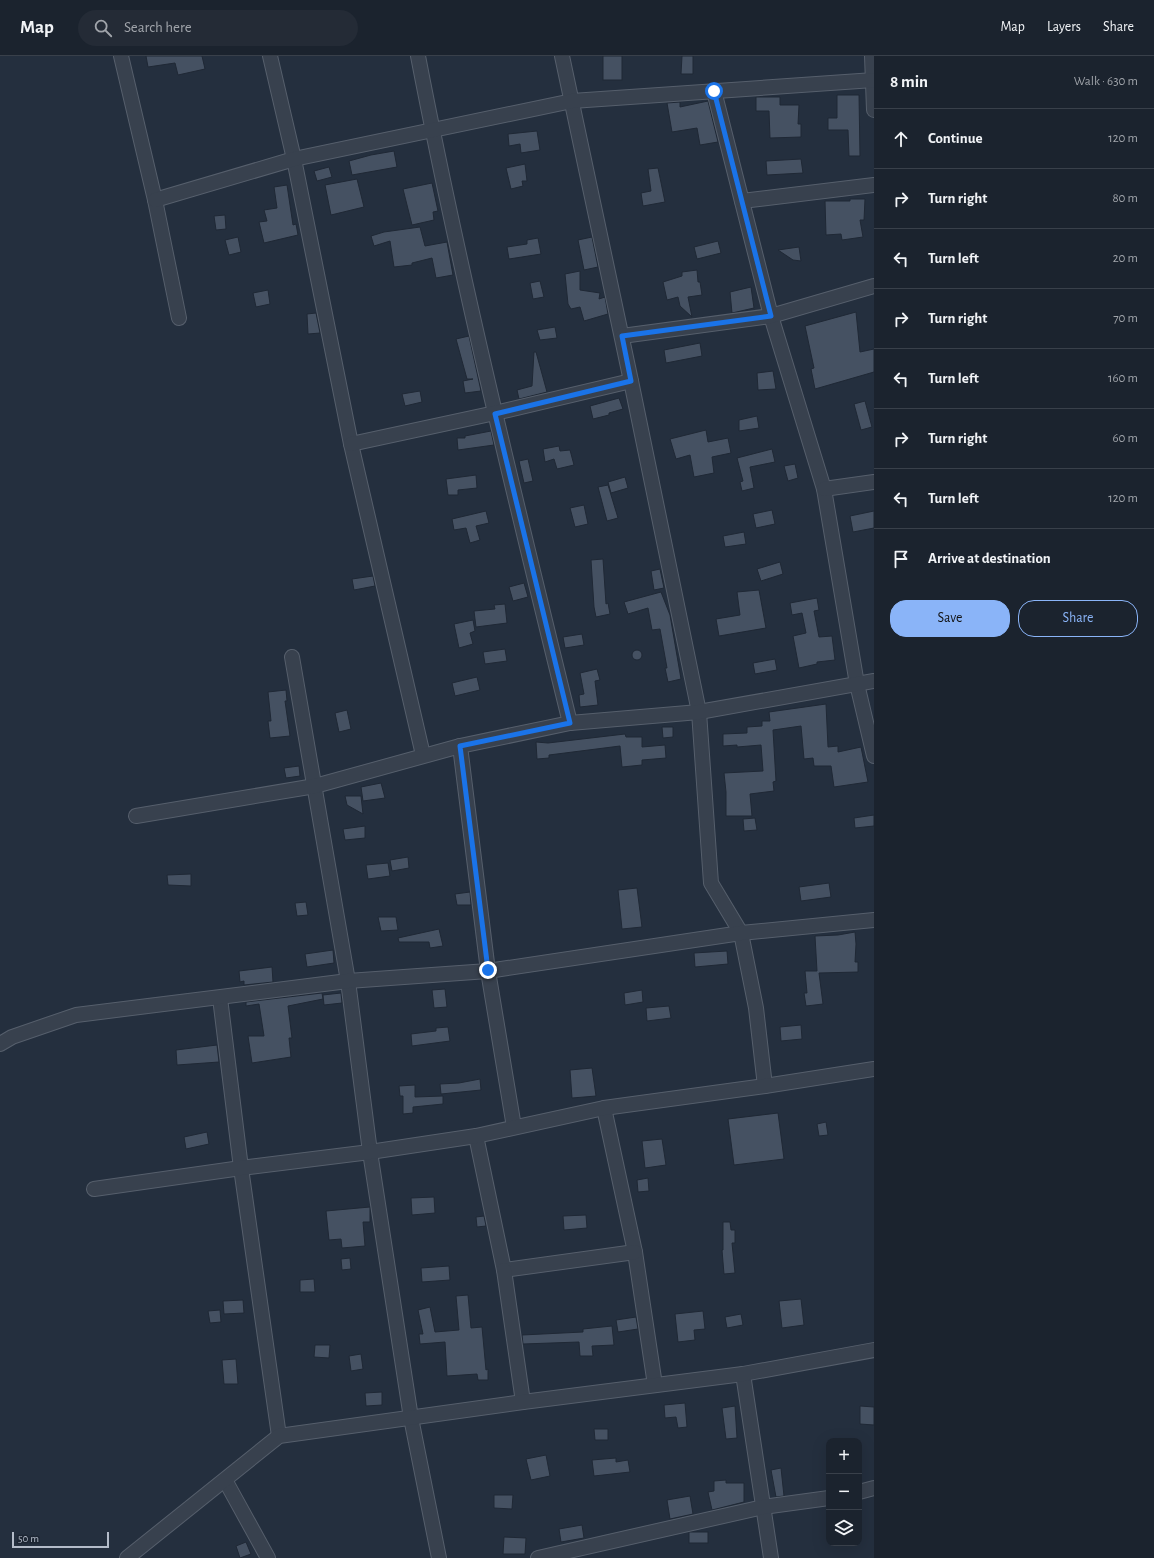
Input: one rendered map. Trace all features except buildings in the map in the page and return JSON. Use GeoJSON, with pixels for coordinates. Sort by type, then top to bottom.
{"type":"FeatureCollection","features":[{"type":"Feature","properties":{"kind":"street"},"geometry":{"type":"LineString","coordinates":[[121,56],[155,200],[179,318]]}},
{"type":"Feature","properties":{"kind":"street"},"geometry":{"type":"LineString","coordinates":[[270,56],[294,159],[351,444],[423,755]]}},
{"type":"Feature","properties":{"kind":"street"},"geometry":{"type":"LineString","coordinates":[[418,56],[432,130],[495,414],[570,723]]}},
{"type":"Feature","properties":{"kind":"street"},"geometry":{"type":"LineString","coordinates":[[562,56],[622,336],[698,712],[711,883],[741,933],[756,1008],[765,1086]]}},
{"type":"Feature","properties":{"kind":"street"},"geometry":{"type":"LineString","coordinates":[[872,56],[874,110]]}},
{"type":"Feature","properties":{"kind":"street"},"geometry":{"type":"LineString","coordinates":[[155,200],[294,159],[572,100],[873,80]]}},
{"type":"Feature","properties":{"kind":"street"},"geometry":{"type":"LineString","coordinates":[[714,91],[771,316],[824,489],[857,684],[874,756]]}},
{"type":"Feature","properties":{"kind":"street"},"geometry":{"type":"LineString","coordinates":[[742,201],[874,185]]}},
{"type":"Feature","properties":{"kind":"street"},"geometry":{"type":"LineString","coordinates":[[622,336],[771,316],[874,286]]}},
{"type":"Feature","properties":{"kind":"street"},"geometry":{"type":"LineString","coordinates":[[351,444],[495,414],[631,381]]}},
{"type":"Feature","properties":{"kind":"street"},"geometry":{"type":"LineString","coordinates":[[824,489],[874,482]]}},
{"type":"Feature","properties":{"kind":"street"},"geometry":{"type":"LineString","coordinates":[[292,657],[348,981],[370,1152],[411,1418],[439,1558]]}},
{"type":"Feature","properties":{"kind":"street"},"geometry":{"type":"LineString","coordinates":[[136,816],[315,786],[423,755],[570,723],[698,712],[874,681]]}},
{"type":"Feature","properties":{"kind":"street"},"geometry":{"type":"LineString","coordinates":[[460,746],[488,970],[514,1127]]}},
{"type":"Feature","properties":{"kind":"street"},"geometry":{"type":"LineString","coordinates":[[0,1044],[12,1037],[76,1015],[348,981],[488,970],[741,933],[874,920]]}},
{"type":"Feature","properties":{"kind":"street"},"geometry":{"type":"LineString","coordinates":[[220,998],[279,1436]]}},
{"type":"Feature","properties":{"kind":"street"},"geometry":{"type":"LineString","coordinates":[[94,1189],[370,1152],[476,1136],[604,1108],[765,1086],[874,1069]]}},
{"type":"Feature","properties":{"kind":"street"},"geometry":{"type":"LineString","coordinates":[[604,1108],[635,1252],[655,1385]]}},
{"type":"Feature","properties":{"kind":"street"},"geometry":{"type":"LineString","coordinates":[[476,1136],[504,1270],[523,1402]]}},
{"type":"Feature","properties":{"kind":"street"},"geometry":{"type":"LineString","coordinates":[[504,1270],[635,1252]]}},
{"type":"Feature","properties":{"kind":"street"},"geometry":{"type":"LineString","coordinates":[[127,1558],[279,1436],[523,1402],[743,1374],[874,1350]]}},
{"type":"Feature","properties":{"kind":"street"},"geometry":{"type":"LineString","coordinates":[[743,1374],[771,1558]]}},
{"type":"Feature","properties":{"kind":"street"},"geometry":{"type":"LineString","coordinates":[[225,1480],[268,1558]]}},
{"type":"Feature","properties":{"kind":"street"},"geometry":{"type":"LineString","coordinates":[[862,1491],[874,1488]]}},
{"type":"Feature","properties":{"kind":"street"},"geometry":{"type":"LineString","coordinates":[[538,1558],[763,1507],[826,1498]]}},
{"type":"Feature","properties":{"kind":"route"},"geometry":{"type":"LineString","coordinates":[[488,970],[460,746],[570,723],[495,414],[631,381],[622,336],[771,316],[714,91]]}}]}
